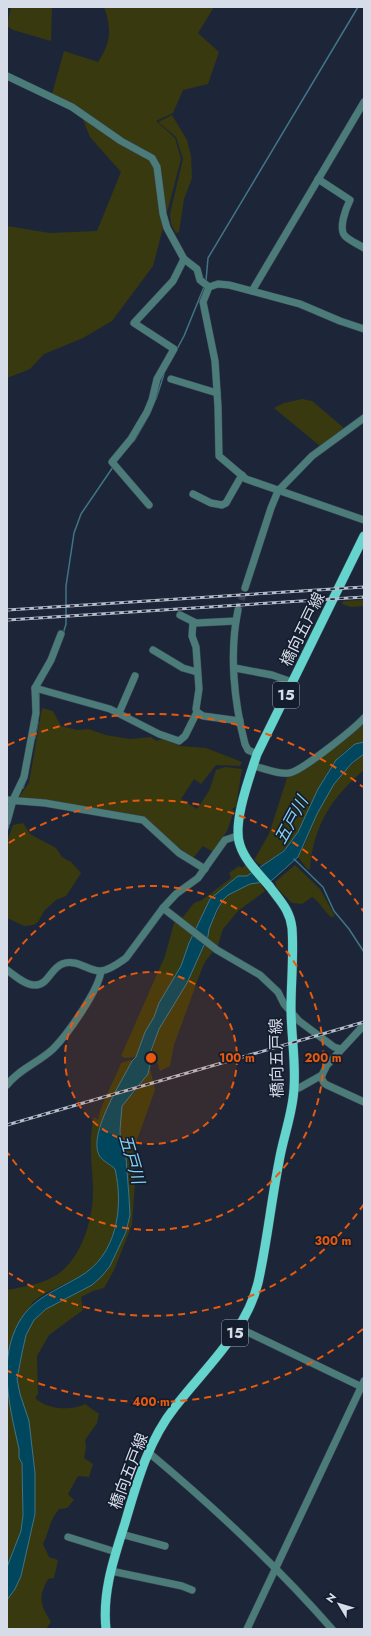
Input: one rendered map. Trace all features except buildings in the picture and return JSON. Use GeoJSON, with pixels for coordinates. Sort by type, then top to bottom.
{"type":"FeatureCollection","features":[{"type":"Feature","properties":{"kind":"main road","name":"橋向五戸線"},"geometry":{"type":"LineString","coordinates":[[106,1629],[105,1594],[110,1570],[148,1452],[170,1414],[239,1328],[258,1284],[273,1191],[292,1109],[294,1088],[291,1012],[292,928],[288,912],[282,902],[248,860],[240,847],[238,836],[241,809],[257,754],[364,536]]}},
{"type":"Feature","properties":{"kind":"street"},"geometry":{"type":"LineString","coordinates":[[7,76],[72,107],[121,142],[152,158],[157,167],[163,214],[167,228],[184,259],[197,269],[200,280],[209,286],[218,284],[229,285],[300,304],[340,321],[364,329]]}},
{"type":"Feature","properties":{"kind":"street"},"geometry":{"type":"LineString","coordinates":[[252,291],[318,180],[362,111],[364,102]]}},
{"type":"Feature","properties":{"kind":"street"},"geometry":{"type":"LineString","coordinates":[[318,180],[350,200],[344,213],[343,233],[346,237],[364,248]]}},
{"type":"Feature","properties":{"kind":"street"},"geometry":{"type":"LineString","coordinates":[[148,506],[112,462],[131,439],[144,417],[152,400],[159,376],[174,349],[134,323],[173,280],[184,259]]}},
{"type":"Feature","properties":{"kind":"street"},"geometry":{"type":"LineString","coordinates":[[209,286],[203,302],[214,361],[219,456],[242,476],[278,491],[364,520]]}},
{"type":"Feature","properties":{"kind":"street"},"geometry":{"type":"LineString","coordinates":[[171,379],[216,393]]}},
{"type":"Feature","properties":{"kind":"street"},"geometry":{"type":"LineString","coordinates":[[245,588],[278,491],[312,456],[364,418]]}},
{"type":"Feature","properties":{"kind":"street"},"geometry":{"type":"LineString","coordinates":[[193,494],[211,503],[222,505],[226,503],[242,476]]}},
{"type":"Feature","properties":{"kind":"street"},"geometry":{"type":"LineString","coordinates":[[238,610],[236,621],[234,668],[240,721],[245,744],[248,750],[257,754]]}},
{"type":"Feature","properties":{"kind":"street"},"geometry":{"type":"LineString","coordinates":[[180,615],[193,622],[236,621]]}},
{"type":"Feature","properties":{"kind":"street"},"geometry":{"type":"LineString","coordinates":[[34,688],[119,713],[159,734],[179,741],[185,736],[197,712],[199,689],[196,647],[192,636],[193,622]]}},
{"type":"Feature","properties":{"kind":"street"},"geometry":{"type":"LineString","coordinates":[[7,822],[10,800],[24,777],[36,713],[34,688],[51,660],[61,634]]}},
{"type":"Feature","properties":{"kind":"street"},"geometry":{"type":"LineString","coordinates":[[153,650],[183,668],[197,672]]}},
{"type":"Feature","properties":{"kind":"street"},"geometry":{"type":"LineString","coordinates":[[234,668],[272,675],[292,682]]}},
{"type":"Feature","properties":{"kind":"street"},"geometry":{"type":"LineString","coordinates":[[119,713],[135,676]]}},
{"type":"Feature","properties":{"kind":"street"},"geometry":{"type":"LineString","coordinates":[[197,712],[203,716],[240,721]]}},
{"type":"Feature","properties":{"kind":"street"},"geometry":{"type":"LineString","coordinates":[[253,766],[284,774],[294,772],[337,741],[364,718]]}},
{"type":"Feature","properties":{"kind":"street"},"geometry":{"type":"LineString","coordinates":[[10,800],[45,803],[143,820],[179,853],[205,869]]}},
{"type":"Feature","properties":{"kind":"street"},"geometry":{"type":"LineString","coordinates":[[7,970],[31,985],[44,983],[53,970],[62,964],[72,963],[101,971],[118,964],[126,958],[163,908],[176,894],[198,878],[225,840],[238,836]]}},
{"type":"Feature","properties":{"kind":"street"},"geometry":{"type":"LineString","coordinates":[[163,908],[217,950],[260,975],[278,992],[291,1012],[299,1021],[334,1047],[341,1049]]}},
{"type":"Feature","properties":{"kind":"street"},"geometry":{"type":"LineString","coordinates":[[7,1085],[19,1072],[52,1049],[66,1033],[96,987],[101,971]]}},
{"type":"Feature","properties":{"kind":"street"},"geometry":{"type":"LineString","coordinates":[[294,1088],[299,1088],[322,1075],[327,1065],[364,1025]]}},
{"type":"Feature","properties":{"kind":"street"},"geometry":{"type":"LineString","coordinates":[[322,1075],[324,1083],[364,1102]]}},
{"type":"Feature","properties":{"kind":"street"},"geometry":{"type":"LineString","coordinates":[[239,1328],[363,1385],[246,1629]]}},
{"type":"Feature","properties":{"kind":"street"},"geometry":{"type":"LineString","coordinates":[[148,1452],[198,1494],[276,1567],[332,1629]]}},
{"type":"Feature","properties":{"kind":"street"},"geometry":{"type":"LineString","coordinates":[[121,1534],[165,1546]]}},
{"type":"Feature","properties":{"kind":"street"},"geometry":{"type":"LineString","coordinates":[[68,1537],[116,1552]]}},
{"type":"Feature","properties":{"kind":"street"},"geometry":{"type":"LineString","coordinates":[[110,1570],[182,1586],[192,1590]]}},
{"type":"Feature","properties":{"kind":"shaded area"},"geometry":{"type":"Polygon","coordinates":[[[11,7],[52,7],[51,41],[13,30],[7,26],[11,7]]]}},
{"type":"Feature","properties":{"kind":"shaded area"},"geometry":{"type":"Polygon","coordinates":[[[104,7],[214,7],[198,33],[219,52],[208,84],[183,90],[173,113],[156,121],[175,138],[181,159],[153,266],[112,321],[83,338],[44,354],[30,369],[7,378],[7,226],[50,233],[97,231],[121,172],[90,137],[78,107],[52,94],[64,51],[98,62],[106,48],[109,36],[107,15],[104,7]]]}},
{"type":"Feature","properties":{"kind":"shaded area"},"geometry":{"type":"Polygon","coordinates":[[[172,115],[187,140],[191,156],[192,178],[184,199],[179,232],[176,233],[171,224],[170,214],[183,159],[176,137],[158,122],[172,115]]]}},
{"type":"Feature","properties":{"kind":"shaded area"},"geometry":{"type":"Polygon","coordinates":[[[302,399],[312,401],[344,428],[320,446],[274,408],[284,403],[302,399]]]}},
{"type":"Feature","properties":{"kind":"shaded area"},"geometry":{"type":"Polygon","coordinates":[[[364,600],[364,606],[351,607],[342,604],[343,601],[364,600]]]}},
{"type":"Feature","properties":{"kind":"shaded area"},"geometry":{"type":"Polygon","coordinates":[[[42,708],[53,711],[61,726],[77,730],[88,729],[106,735],[130,739],[151,737],[156,741],[162,739],[180,746],[206,748],[242,762],[240,766],[216,765],[201,784],[194,779],[181,799],[197,809],[209,791],[216,770],[225,767],[242,769],[236,806],[232,809],[234,811],[227,831],[213,852],[203,846],[193,858],[141,816],[19,797],[29,783],[42,708]]]}},
{"type":"Feature","properties":{"kind":"shaded area"},"geometry":{"type":"Polygon","coordinates":[[[364,724],[364,742],[351,747],[341,755],[332,766],[316,794],[304,822],[291,843],[262,866],[254,860],[269,834],[287,778],[295,775],[364,724]]]}},
{"type":"Feature","properties":{"kind":"shaded area"},"geometry":{"type":"Polygon","coordinates":[[[364,754],[364,770],[342,791],[326,814],[320,826],[315,839],[310,869],[308,870],[298,857],[306,842],[321,805],[337,781],[350,766],[364,754]]]}},
{"type":"Feature","properties":{"kind":"shaded area"},"geometry":{"type":"Polygon","coordinates":[[[23,823],[30,834],[56,848],[62,857],[71,862],[81,873],[66,896],[56,900],[44,911],[38,922],[33,925],[24,926],[7,918],[7,841],[13,825],[23,823]]]}},
{"type":"Feature","properties":{"kind":"shaded area"},"geometry":{"type":"Polygon","coordinates":[[[245,865],[252,873],[247,876],[238,876],[210,899],[189,943],[181,966],[159,1003],[154,1017],[145,1032],[136,1057],[125,1058],[121,1056],[165,956],[174,923],[183,917],[194,903],[202,900],[231,878],[229,873],[239,866],[242,868],[245,865]]]}},
{"type":"Feature","properties":{"kind":"shaded area"},"geometry":{"type":"Polygon","coordinates":[[[295,865],[320,889],[335,916],[331,917],[312,897],[302,904],[292,903],[277,888],[275,882],[295,865]]]}},
{"type":"Feature","properties":{"kind":"shaded area"},"geometry":{"type":"Polygon","coordinates":[[[260,883],[265,891],[238,911],[223,929],[218,945],[205,962],[174,1045],[170,1066],[160,1071],[156,1059],[151,1055],[159,1029],[195,966],[208,936],[209,929],[223,900],[228,895],[250,884],[260,883]]]}},
{"type":"Feature","properties":{"kind":"shaded area"},"geometry":{"type":"Polygon","coordinates":[[[130,1060],[132,1061],[101,1123],[104,1161],[115,1169],[118,1184],[118,1214],[115,1229],[102,1257],[92,1268],[79,1277],[49,1291],[33,1302],[7,1371],[7,1290],[35,1284],[51,1278],[70,1262],[78,1251],[88,1226],[93,1200],[91,1135],[94,1117],[98,1120],[102,1105],[121,1063],[130,1060]]]}},
{"type":"Feature","properties":{"kind":"shaded area"},"geometry":{"type":"Polygon","coordinates":[[[150,1068],[155,1090],[133,1151],[135,1183],[132,1225],[114,1270],[104,1288],[93,1291],[81,1297],[83,1310],[49,1335],[37,1356],[38,1394],[35,1398],[46,1405],[60,1408],[73,1408],[85,1404],[99,1414],[97,1423],[85,1440],[86,1447],[84,1458],[93,1464],[89,1477],[78,1476],[68,1494],[74,1500],[67,1508],[59,1509],[56,1513],[43,1544],[49,1557],[58,1560],[54,1578],[48,1579],[42,1596],[44,1611],[51,1622],[46,1629],[7,1629],[7,1600],[21,1576],[35,1514],[35,1473],[29,1421],[20,1394],[17,1379],[26,1335],[34,1320],[46,1309],[91,1285],[102,1276],[110,1266],[126,1232],[130,1215],[126,1158],[121,1149],[120,1115],[122,1106],[148,1074],[150,1068]]]}},
{"type":"Feature","properties":{"kind":"shaded area"},"geometry":{"type":"Polygon","coordinates":[[[7,1387],[19,1449],[19,1458],[22,1463],[23,1515],[21,1531],[7,1567],[7,1387]]]}},
{"type":"Feature","properties":{"kind":"water"},"geometry":{"type":"Polygon","coordinates":[[[364,742],[364,754],[352,763],[334,784],[317,814],[298,857],[271,881],[250,884],[228,895],[217,910],[209,929],[208,936],[187,983],[159,1029],[151,1051],[148,1074],[122,1106],[120,1130],[121,1149],[126,1158],[130,1215],[126,1232],[110,1266],[102,1276],[92,1285],[46,1309],[34,1320],[26,1335],[17,1379],[20,1394],[29,1421],[35,1473],[35,1514],[21,1576],[15,1589],[7,1600],[7,1567],[21,1531],[23,1515],[22,1463],[19,1458],[19,1449],[8,1392],[7,1363],[9,1349],[18,1323],[32,1306],[40,1299],[92,1268],[102,1257],[109,1244],[115,1229],[119,1199],[115,1169],[104,1161],[99,1155],[97,1145],[98,1134],[102,1121],[114,1094],[132,1061],[136,1057],[145,1032],[154,1017],[159,1003],[181,966],[189,943],[210,899],[238,876],[247,876],[284,851],[298,832],[318,789],[336,760],[355,744],[364,742]]]}},
{"type":"Feature","properties":{"kind":"waterway"},"geometry":{"type":"LineString","coordinates":[[206,281],[208,258],[358,7]]}},
{"type":"Feature","properties":{"kind":"waterway"},"geometry":{"type":"LineString","coordinates":[[177,349],[184,336],[204,287]]}},
{"type":"Feature","properties":{"kind":"waterway"},"geometry":{"type":"LineString","coordinates":[[156,399],[164,374]]}},
{"type":"Feature","properties":{"kind":"waterway"},"geometry":{"type":"LineString","coordinates":[[134,441],[149,415]]}},
{"type":"Feature","properties":{"kind":"waterway"},"geometry":{"type":"LineString","coordinates":[[63,634],[66,624],[66,586],[74,533],[81,514],[113,467]]}},
{"type":"Feature","properties":{"kind":"waterway"},"geometry":{"type":"LineString","coordinates":[[39,692],[39,708]]}},
{"type":"Feature","properties":{"kind":"waterway"},"geometry":{"type":"LineString","coordinates":[[35,738],[38,722]]}},
{"type":"Feature","properties":{"kind":"waterway"},"geometry":{"type":"LineString","coordinates":[[23,788],[28,773]]}},
{"type":"Feature","properties":{"kind":"waterway"},"geometry":{"type":"LineString","coordinates":[[7,831],[9,825]]}},
{"type":"Feature","properties":{"kind":"waterway"},"geometry":{"type":"LineString","coordinates":[[294,859],[323,887],[334,911],[349,929],[364,952]]}},
{"type":"Feature","properties":{"kind":"tunnel"},"geometry":{"type":"LineString","coordinates":[[238,610],[245,588]]}},
{"type":"Feature","properties":{"kind":"railway"},"geometry":{"type":"LineString","coordinates":[[7,610],[364,587]]}},
{"type":"Feature","properties":{"kind":"railway"},"geometry":{"type":"LineString","coordinates":[[7,620],[364,597]]}},
{"type":"Feature","properties":{"kind":"railway"},"geometry":{"type":"LineString","coordinates":[[7,1125],[364,1022]]}},
{"type":"Feature","properties":{"kind":"water label","name":"五戸川"},"geometry":{"type":"Point","coordinates":[291,820]}},
{"type":"Feature","properties":{"kind":"water label","name":"五戸川"},"geometry":{"type":"Point","coordinates":[132,1159]}}]}
